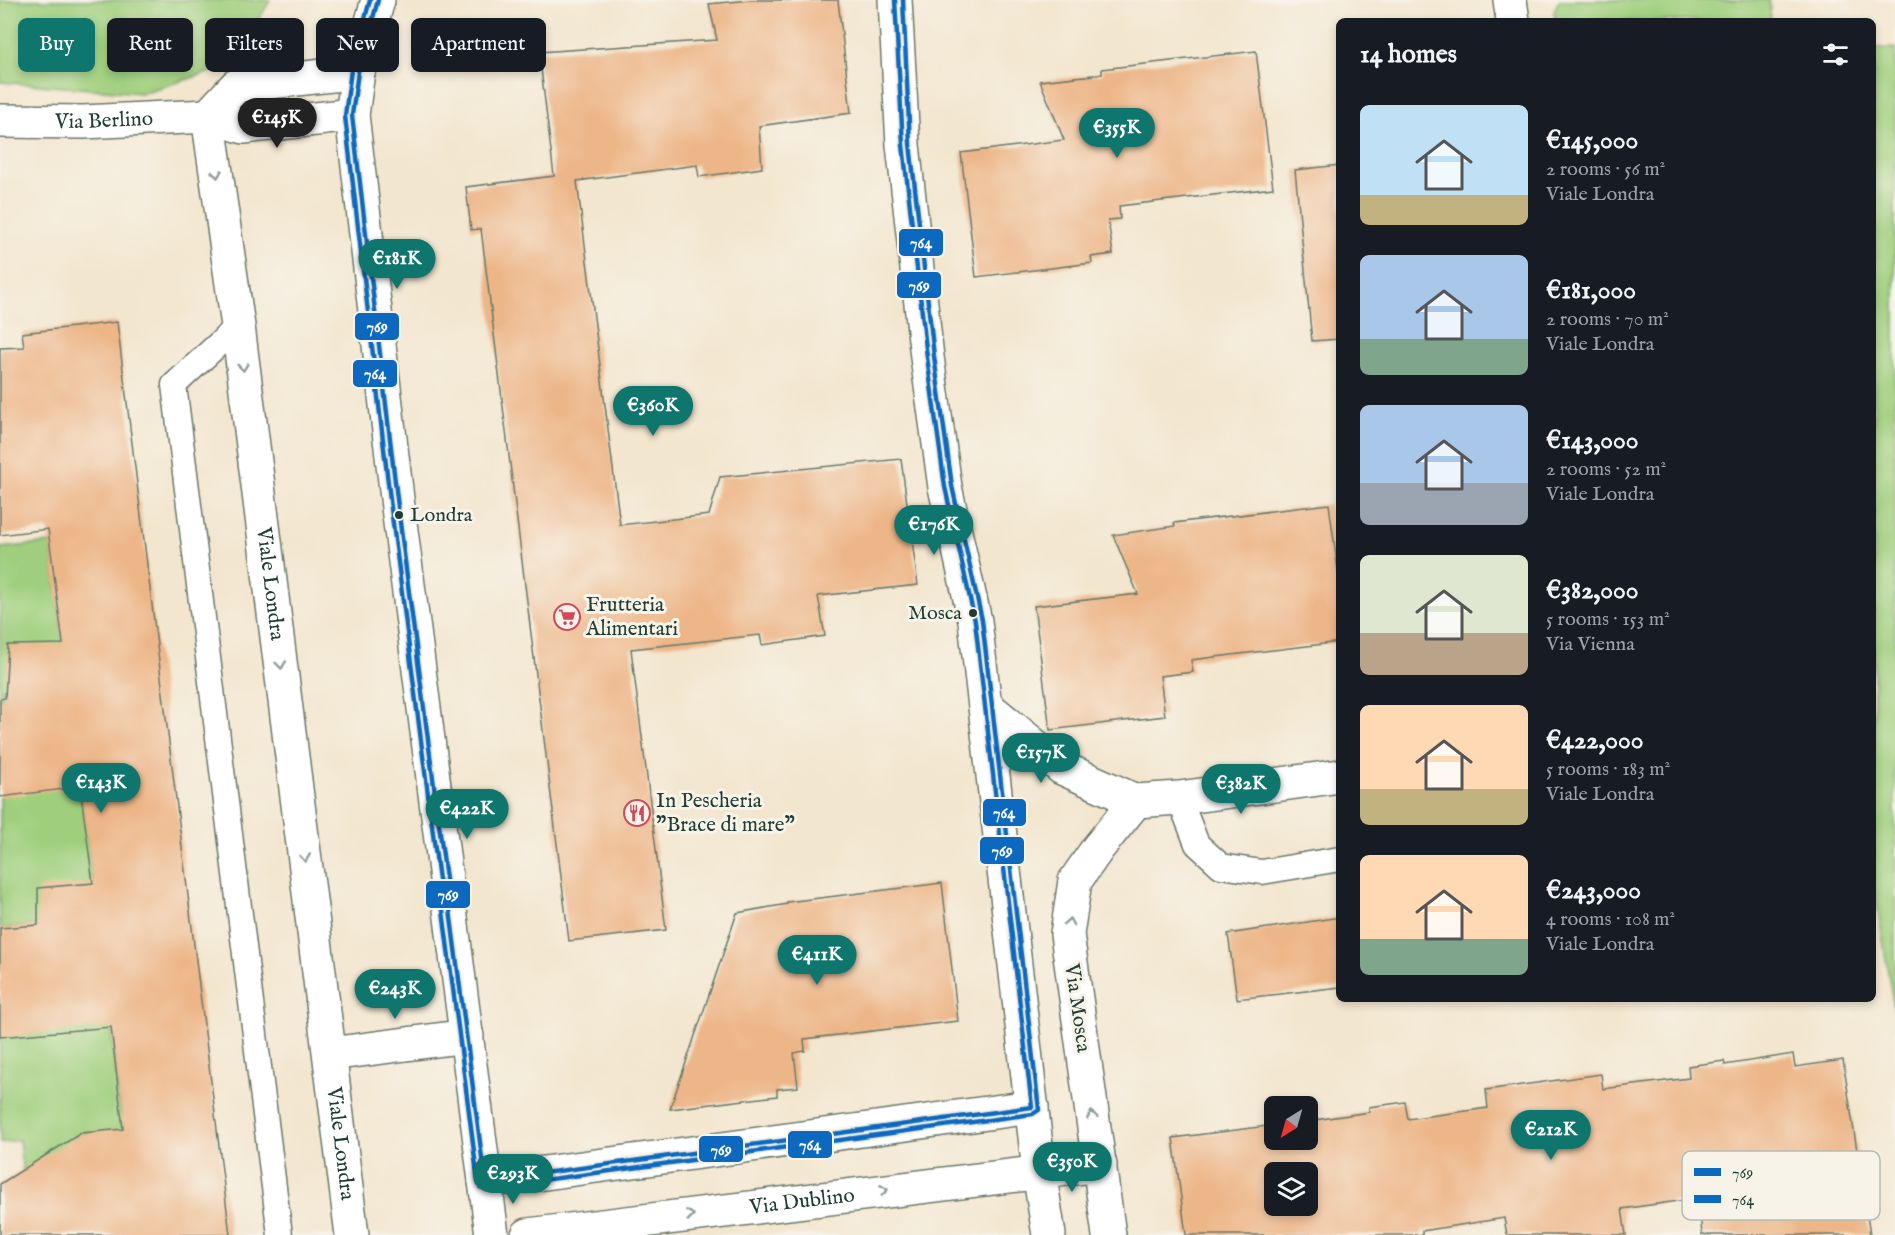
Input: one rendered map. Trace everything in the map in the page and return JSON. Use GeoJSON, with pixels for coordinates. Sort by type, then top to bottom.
{"type":"FeatureCollection","features":[{"type":"Feature","properties":{"kind":"street"},"geometry":{"type":"LineString","coordinates":[[373,18],[378,0]]}},
{"type":"Feature","properties":{"kind":"street"},"geometry":{"type":"LineString","coordinates":[[895,0],[903,146],[927,357],[945,487],[975,621],[1039,1171],[1049,1235]]}},
{"type":"Feature","properties":{"kind":"street"},"geometry":{"type":"LineString","coordinates":[[1510,0],[1513,18]]}},
{"type":"Feature","properties":{"kind":"street"},"geometry":{"type":"LineString","coordinates":[[208,116],[236,86],[358,72],[352,115],[394,472],[492,1235]]}},
{"type":"Feature","properties":{"kind":"street","name":"Via Berlino"},"geometry":{"type":"LineString","coordinates":[[0,122],[83,122],[208,116],[244,127],[352,115]]}},
{"type":"Feature","properties":{"kind":"street","name":"Viale Londra"},"geometry":{"type":"LineString","coordinates":[[208,116],[238,326],[352,1235]]}},
{"type":"Feature","properties":{"kind":"street"},"geometry":{"type":"LineString","coordinates":[[985,705],[1062,768],[1136,801],[1179,798],[1336,777]]}},
{"type":"Feature","properties":{"kind":"street","name":"Via Mosca"},"geometry":{"type":"LineString","coordinates":[[1109,1235],[1067,934],[1075,881],[1136,801]]}},
{"type":"Feature","properties":{"kind":"street"},"geometry":{"type":"LineString","coordinates":[[330,1054],[466,1036]]}},
{"type":"Feature","properties":{"kind":"street"},"geometry":{"type":"LineString","coordinates":[[484,1181],[1032,1107]]}},
{"type":"Feature","properties":{"kind":"street","name":"Via Dublino"},"geometry":{"type":"LineString","coordinates":[[528,1235],[1100,1165]]}},
{"type":"Feature","properties":{"kind":"lane"},"geometry":{"type":"LineString","coordinates":[[238,326],[174,385],[279,1235]]}},
{"type":"Feature","properties":{"kind":"lane"},"geometry":{"type":"LineString","coordinates":[[1179,798],[1197,844],[1221,866],[1262,872],[1336,860]]}},
{"type":"Feature","properties":{"kind":"green space"},"geometry":{"type":"Polygon","coordinates":[[[0,0],[270,0],[260,18],[205,18],[205,72],[210,72],[142,93],[0,82],[0,0]]]}},
{"type":"Feature","properties":{"kind":"green space"},"geometry":{"type":"Polygon","coordinates":[[[1559,0],[1769,0],[1771,18],[1555,18],[1554,11],[1559,0]]]}},
{"type":"Feature","properties":{"kind":"green space"},"geometry":{"type":"Polygon","coordinates":[[[1895,48],[1895,1016],[1876,897],[1876,49],[1895,48]]]}},
{"type":"Feature","properties":{"kind":"green space"},"geometry":{"type":"Polygon","coordinates":[[[50,543],[67,671],[21,697],[0,699],[0,548],[50,543]]]}},
{"type":"Feature","properties":{"kind":"green space"},"geometry":{"type":"Polygon","coordinates":[[[68,692],[97,913],[48,924],[0,928],[0,797],[68,692]]]}},
{"type":"Feature","properties":{"kind":"green space"},"geometry":{"type":"Polygon","coordinates":[[[99,934],[126,1155],[88,1132],[77,1136],[69,1145],[23,1174],[19,1140],[0,1143],[0,1037],[99,934]]]}},
{"type":"Feature","properties":{"kind":"building"},"geometry":{"type":"Polygon","coordinates":[[[751,0],[838,0],[851,113],[759,126],[762,168],[699,177],[697,165],[577,181],[620,525],[709,515],[720,477],[901,459],[918,585],[818,596],[825,636],[762,645],[760,635],[631,649],[666,930],[569,941],[481,229],[471,230],[466,187],[554,176],[541,72],[546,72],[546,52],[717,40],[709,4],[751,0]]]}},
{"type":"Feature","properties":{"kind":"building"},"geometry":{"type":"Polygon","coordinates":[[[1256,51],[1273,188],[1119,206],[1120,219],[1108,220],[1113,254],[1091,257],[1092,263],[976,277],[961,153],[1064,140],[1040,81],[1102,74],[1102,69],[1256,51]]]}},
{"type":"Feature","properties":{"kind":"building"},"geometry":{"type":"Polygon","coordinates":[[[1336,165],[1336,339],[1312,341],[1295,170],[1336,165]]]}},
{"type":"Feature","properties":{"kind":"building"},"geometry":{"type":"Polygon","coordinates":[[[117,322],[230,1235],[0,1235],[0,1184],[81,1133],[123,1129],[111,1027],[0,1037],[0,928],[38,925],[38,888],[93,883],[80,787],[0,797],[0,699],[5,698],[8,645],[63,644],[48,529],[0,535],[0,348],[24,347],[22,333],[117,322]]]}},
{"type":"Feature","properties":{"kind":"building"},"geometry":{"type":"Polygon","coordinates":[[[1329,504],[1336,556],[1336,642],[1191,660],[1193,672],[1160,676],[1165,716],[1050,730],[1034,606],[1138,594],[1113,535],[1175,526],[1174,523],[1329,504]]]}},
{"type":"Feature","properties":{"kind":"building"},"geometry":{"type":"Polygon","coordinates":[[[942,883],[958,1021],[804,1039],[805,1051],[794,1053],[798,1087],[777,1089],[777,1096],[670,1109],[737,913],[787,904],[787,902],[942,883]]]}},
{"type":"Feature","properties":{"kind":"building"},"geometry":{"type":"Polygon","coordinates":[[[1336,918],[1336,987],[1237,999],[1228,934],[1336,918]]]}},
{"type":"Feature","properties":{"kind":"building"},"geometry":{"type":"Polygon","coordinates":[[[1793,1054],[1795,1067],[1843,1060],[1857,1151],[1682,1151],[1682,1200],[1622,1209],[1626,1235],[1507,1235],[1504,1218],[1422,1231],[1422,1235],[1186,1235],[1173,1138],[1264,1126],[1264,1150],[1318,1150],[1318,1120],[1369,1112],[1369,1107],[1405,1102],[1408,1119],[1488,1108],[1486,1090],[1601,1074],[1603,1089],[1689,1078],[1688,1066],[1724,1061],[1725,1065],[1793,1054]]]}},
{"type":"Feature","properties":{"kind":"building"},"geometry":{"type":"Polygon","coordinates":[[[1701,1220],[1868,1220],[1870,1235],[1702,1235],[1701,1220]]]}},
{"type":"Feature","properties":{"kind":"transit line","name":"764"},"geometry":{"type":"LineString","coordinates":[[370,0],[351,70],[345,116],[391,508],[478,1182],[480,1187],[485,1188],[1033,1114],[1039,1110],[982,620],[952,486],[934,356],[910,144],[903,0]]}},
{"type":"Feature","properties":{"kind":"transit line","name":"769"},"geometry":{"type":"LineString","coordinates":[[378,0],[358,72],[352,115],[398,507],[485,1181],[1032,1107],[975,621],[945,487],[927,357],[903,145],[895,0]]}},
{"type":"Feature","properties":{"kind":"place","name":"Londra"},"geometry":{"type":"Point","coordinates":[399,515]}},
{"type":"Feature","properties":{"kind":"place","name":"Mosca"},"geometry":{"type":"Point","coordinates":[973,613]}},
{"type":"Feature","properties":{"kind":"place","name":"Frutteria Alimentari"},"geometry":{"type":"Point","coordinates":[567,617]}},
{"type":"Feature","properties":{"kind":"place","name":"In Pescheria \"Brace di mare\""},"geometry":{"type":"Point","coordinates":[637,813]}}]}
